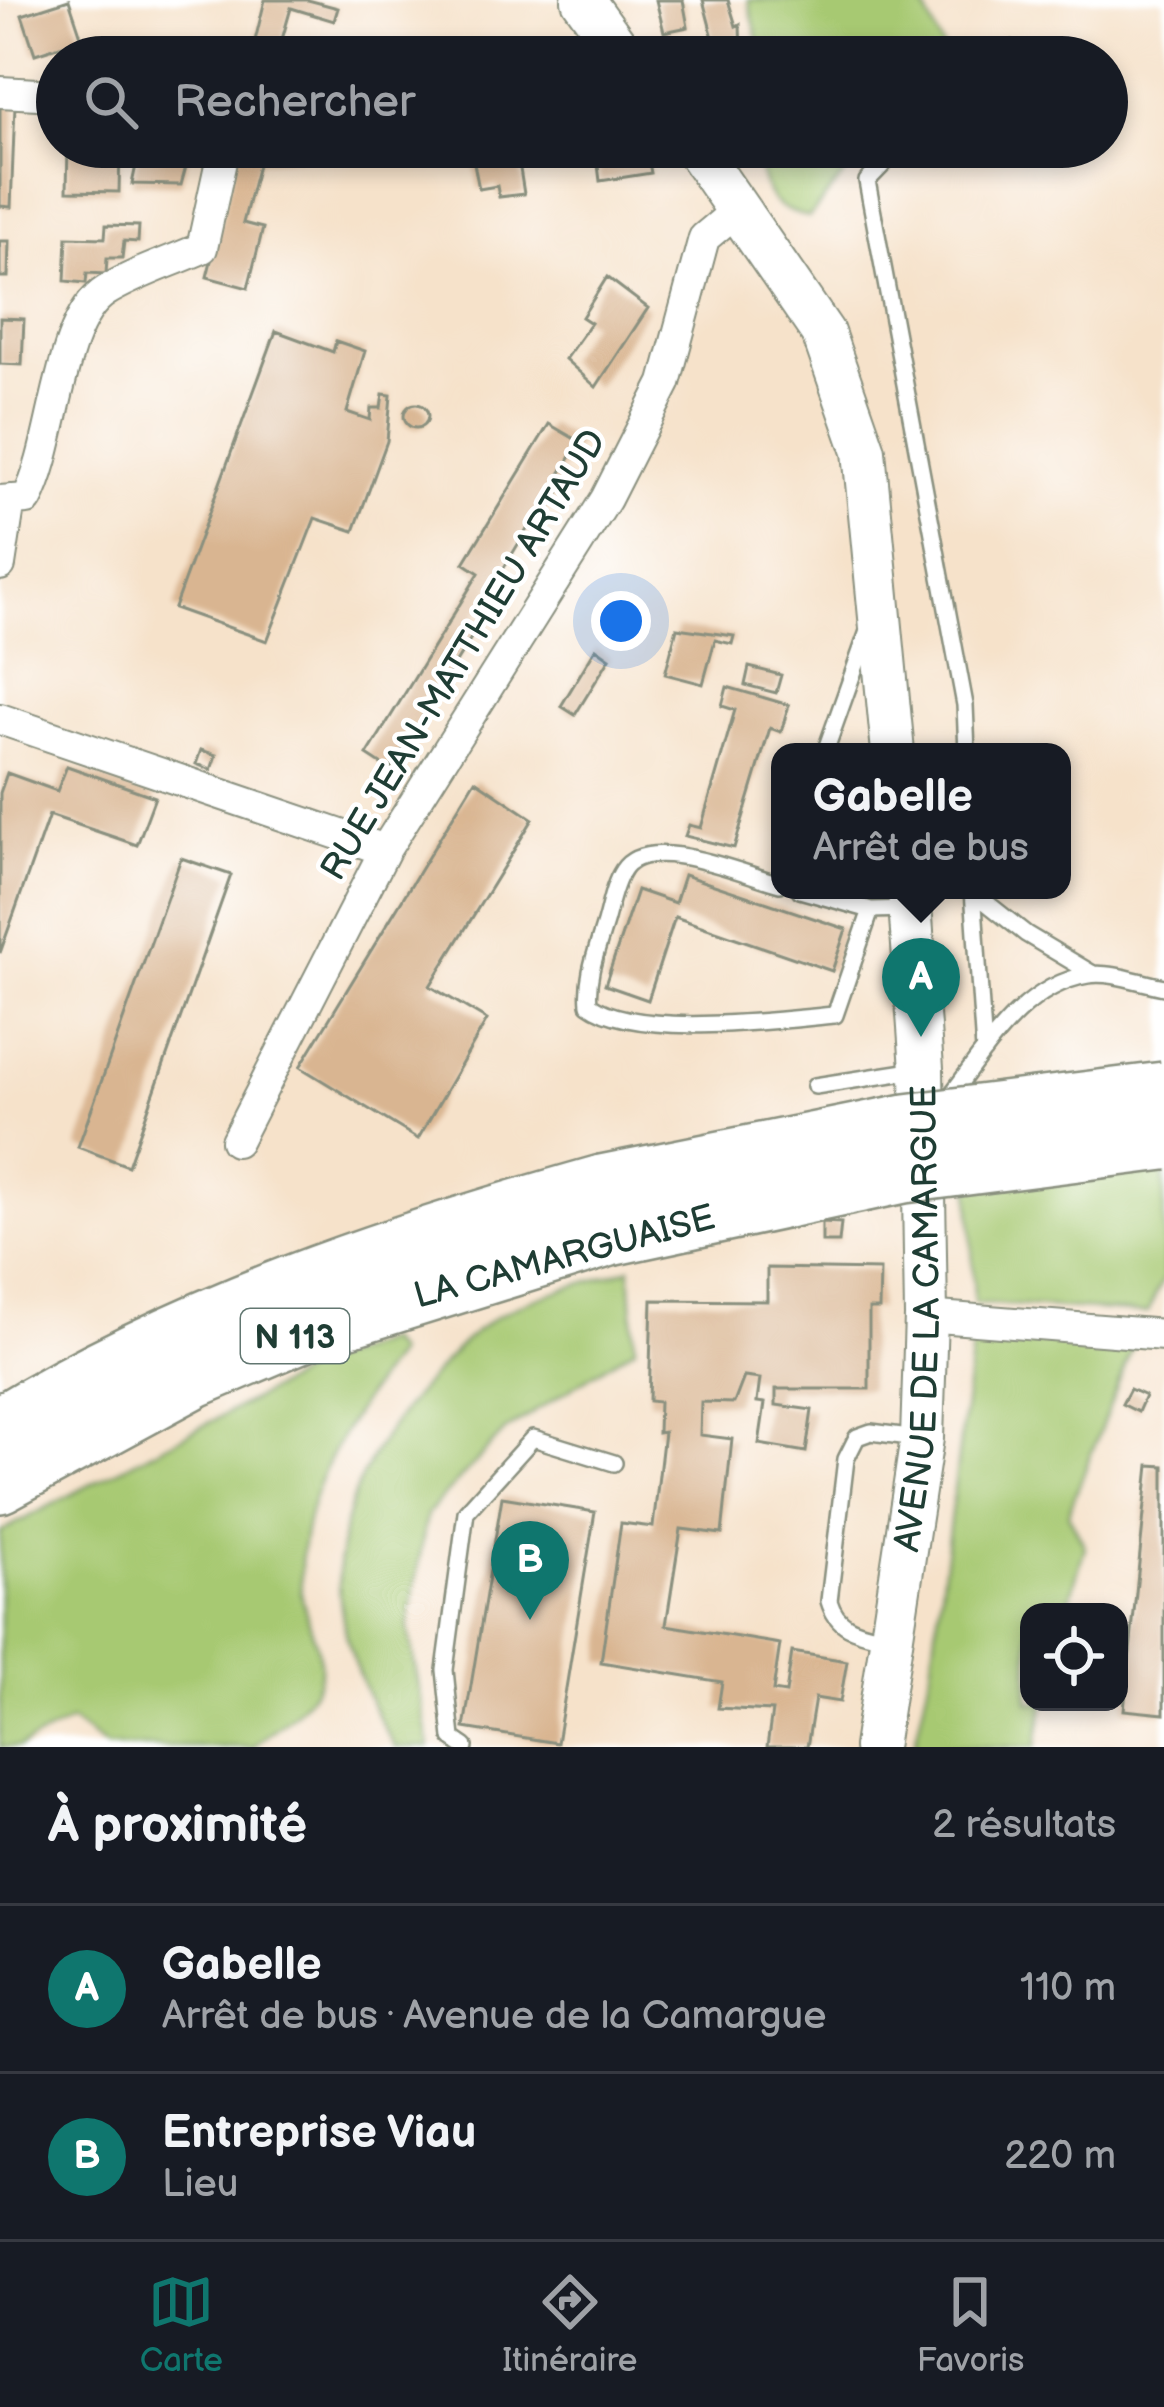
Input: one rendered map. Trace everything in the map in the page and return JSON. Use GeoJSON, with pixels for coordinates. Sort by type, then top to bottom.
{"type":"FeatureCollection","features":[{"type":"Feature","properties":{"kind":"highway","name":"LA CAMARGUAISE"},"geometry":{"type":"LineString","coordinates":[[0,1484],[196,1378],[606,1210],[906,1123],[1164,1091]]}},
{"type":"Feature","properties":{"kind":"highway","name":"LA CAMARGUAISE"},"geometry":{"type":"LineString","coordinates":[[0,1425],[178,1330],[413,1236],[1164,1141]]}},
{"type":"Feature","properties":{"kind":"main road"},"geometry":{"type":"LineString","coordinates":[[710,168],[823,333],[864,451],[892,743]]}},
{"type":"Feature","properties":{"kind":"main road","name":"AVENUE DE LA CAMARGUE"},"geometry":{"type":"LineString","coordinates":[[875,1747],[922,1438],[938,1080],[897,903]]}},
{"type":"Feature","properties":{"kind":"street"},"geometry":{"type":"LineString","coordinates":[[0,92],[36,94]]}},
{"type":"Feature","properties":{"kind":"street"},"geometry":{"type":"LineString","coordinates":[[0,566],[5,501],[27,499],[41,472],[78,320],[103,292],[202,248],[219,168]]}},
{"type":"Feature","properties":{"kind":"street","name":"RUE JEAN-MATTHIEU ARTAUD"},"geometry":{"type":"LineString","coordinates":[[236,1141],[385,850],[606,499],[665,383],[704,238],[740,208]]}},
{"type":"Feature","properties":{"kind":"street"},"geometry":{"type":"LineString","coordinates":[[0,719],[385,850]]}},
{"type":"Feature","properties":{"kind":"street"},"geometry":{"type":"LineString","coordinates":[[926,1316],[1159,1334]]}},
{"type":"Feature","properties":{"kind":"lane"},"geometry":{"type":"LineString","coordinates":[[880,168],[867,181],[965,705],[967,743]]}},
{"type":"Feature","properties":{"kind":"lane"},"geometry":{"type":"LineString","coordinates":[[827,743],[877,607]]}},
{"type":"Feature","properties":{"kind":"lane"},"geometry":{"type":"LineString","coordinates":[[771,879],[665,853],[633,858],[621,872],[587,984],[590,1004],[602,1014],[661,1022],[835,1015],[897,903],[867,899]]}},
{"type":"Feature","properties":{"kind":"lane"},"geometry":{"type":"LineString","coordinates":[[974,899],[984,1051]]}},
{"type":"Feature","properties":{"kind":"lane"},"geometry":{"type":"LineString","coordinates":[[983,899],[1026,934],[1093,974],[1164,987]]}},
{"type":"Feature","properties":{"kind":"lane"},"geometry":{"type":"LineString","coordinates":[[815,1086],[938,1080],[984,1051],[1048,987],[1093,974]]}},
{"type":"Feature","properties":{"kind":"lane"},"geometry":{"type":"LineString","coordinates":[[892,1640],[851,1630],[835,1620],[829,1600],[846,1459],[857,1437],[871,1432],[922,1438]]}},
{"type":"Feature","properties":{"kind":"lane"},"geometry":{"type":"LineString","coordinates":[[465,1747],[452,1738],[445,1670],[466,1512],[532,1438],[614,1463]]}},
{"type":"Feature","properties":{"kind":"green space"},"geometry":{"type":"Polygon","coordinates":[[[748,0],[921,0],[937,36],[757,36],[748,0]]]}},
{"type":"Feature","properties":{"kind":"green space"},"geometry":{"type":"Polygon","coordinates":[[[759,168],[850,168],[809,217],[782,208],[764,185],[759,168]]]}},
{"type":"Feature","properties":{"kind":"green space"},"geometry":{"type":"Polygon","coordinates":[[[1164,1160],[1164,1278],[1147,1313],[974,1303],[970,1185],[1164,1160]]]}},
{"type":"Feature","properties":{"kind":"green space"},"geometry":{"type":"Polygon","coordinates":[[[630,1268],[635,1347],[505,1431],[427,1514],[408,1627],[430,1747],[395,1747],[370,1700],[341,1610],[339,1567],[345,1524],[359,1482],[415,1396],[482,1327],[525,1303],[630,1268]]]}},
{"type":"Feature","properties":{"kind":"green space"},"geometry":{"type":"Polygon","coordinates":[[[974,1332],[1135,1340],[1068,1514],[1085,1547],[1069,1603],[1020,1603],[1020,1711],[1043,1711],[1036,1747],[914,1747],[931,1669],[974,1332]]]}},
{"type":"Feature","properties":{"kind":"green space"},"geometry":{"type":"Polygon","coordinates":[[[386,1341],[396,1354],[342,1435],[306,1525],[301,1590],[320,1672],[303,1704],[253,1747],[106,1747],[71,1721],[19,1747],[0,1747],[0,1532],[319,1365],[386,1341]]]}},
{"type":"Feature","properties":{"kind":"building"},"geometry":{"type":"Polygon","coordinates":[[[69,0],[81,36],[36,36],[35,54],[22,15],[69,0]]]}},
{"type":"Feature","properties":{"kind":"building"},"geometry":{"type":"Polygon","coordinates":[[[265,0],[308,0],[338,8],[334,21],[291,8],[283,36],[256,36],[265,0]]]}},
{"type":"Feature","properties":{"kind":"building"},"geometry":{"type":"Polygon","coordinates":[[[656,0],[683,0],[688,27],[664,32],[656,0]]]}},
{"type":"Feature","properties":{"kind":"building"},"geometry":{"type":"Polygon","coordinates":[[[703,0],[728,0],[740,36],[712,36],[703,0]]]}},
{"type":"Feature","properties":{"kind":"building"},"geometry":{"type":"Polygon","coordinates":[[[0,105],[15,105],[11,207],[0,206],[0,105]]]}},
{"type":"Feature","properties":{"kind":"building"},"geometry":{"type":"Polygon","coordinates":[[[68,168],[120,168],[119,192],[67,191],[68,168]]]}},
{"type":"Feature","properties":{"kind":"building"},"geometry":{"type":"Polygon","coordinates":[[[135,168],[186,168],[181,185],[132,184],[135,168]]]}},
{"type":"Feature","properties":{"kind":"building"},"geometry":{"type":"Polygon","coordinates":[[[235,168],[257,168],[243,223],[263,228],[248,288],[207,277],[235,168]]]}},
{"type":"Feature","properties":{"kind":"building"},"geometry":{"type":"Polygon","coordinates":[[[475,168],[520,168],[524,194],[499,197],[497,186],[479,189],[475,168]]]}},
{"type":"Feature","properties":{"kind":"building"},"geometry":{"type":"Polygon","coordinates":[[[598,168],[650,168],[651,173],[600,181],[598,168]]]}},
{"type":"Feature","properties":{"kind":"building"},"geometry":{"type":"Polygon","coordinates":[[[106,225],[139,226],[138,242],[124,241],[122,258],[107,258],[106,274],[87,273],[86,283],[65,281],[67,237],[105,238],[106,225]]]}},
{"type":"Feature","properties":{"kind":"building"},"geometry":{"type":"Polygon","coordinates":[[[0,241],[9,241],[8,277],[0,277],[0,241]]]}},
{"type":"Feature","properties":{"kind":"building"},"geometry":{"type":"Polygon","coordinates":[[[607,277],[648,308],[596,387],[565,359],[591,323],[582,317],[607,277]]]}},
{"type":"Feature","properties":{"kind":"building"},"geometry":{"type":"Polygon","coordinates":[[[0,318],[24,319],[22,365],[0,364],[0,318]]]}},
{"type":"Feature","properties":{"kind":"building"},"geometry":{"type":"Polygon","coordinates":[[[276,331],[333,352],[336,341],[365,351],[347,412],[370,420],[371,408],[381,408],[383,394],[391,395],[387,441],[354,531],[315,518],[267,641],[174,608],[276,331]]]}},
{"type":"Feature","properties":{"kind":"building"},"geometry":{"type":"Polygon","coordinates":[[[416,404],[428,416],[416,428],[404,416],[416,404]]]}},
{"type":"Feature","properties":{"kind":"building"},"geometry":{"type":"Polygon","coordinates":[[[549,424],[580,442],[560,474],[568,478],[538,525],[532,521],[475,616],[482,620],[390,770],[367,755],[479,573],[464,563],[549,424]]]}},
{"type":"Feature","properties":{"kind":"building"},"geometry":{"type":"Polygon","coordinates":[[[677,628],[734,636],[732,644],[715,640],[703,684],[665,674],[677,628]]]}},
{"type":"Feature","properties":{"kind":"building"},"geometry":{"type":"Polygon","coordinates":[[[596,648],[610,658],[575,715],[561,706],[596,648]]]}},
{"type":"Feature","properties":{"kind":"building"},"geometry":{"type":"Polygon","coordinates":[[[749,667],[781,675],[776,693],[745,685],[749,667]]]}},
{"type":"Feature","properties":{"kind":"building"},"geometry":{"type":"Polygon","coordinates":[[[727,687],[789,705],[781,732],[770,728],[734,848],[685,836],[689,825],[701,828],[735,710],[722,706],[727,687]]]}},
{"type":"Feature","properties":{"kind":"building"},"geometry":{"type":"Polygon","coordinates":[[[201,750],[216,755],[211,770],[196,764],[201,750]]]}},
{"type":"Feature","properties":{"kind":"building"},"geometry":{"type":"Polygon","coordinates":[[[67,766],[155,797],[137,845],[49,815],[0,953],[0,793],[7,773],[57,791],[67,766]]]}},
{"type":"Feature","properties":{"kind":"building"},"geometry":{"type":"Polygon","coordinates":[[[475,780],[533,819],[430,986],[487,1020],[418,1139],[300,1067],[475,780]]]}},
{"type":"Feature","properties":{"kind":"building"},"geometry":{"type":"Polygon","coordinates":[[[181,858],[231,875],[128,1166],[78,1147],[181,858]]]}},
{"type":"Feature","properties":{"kind":"building"},"geometry":{"type":"Polygon","coordinates":[[[684,875],[846,929],[832,971],[675,917],[648,1000],[605,985],[637,890],[675,903],[684,875]]]}},
{"type":"Feature","properties":{"kind":"building"},"geometry":{"type":"Polygon","coordinates":[[[822,1222],[841,1223],[839,1242],[822,1242],[822,1222]]]}},
{"type":"Feature","properties":{"kind":"building"},"geometry":{"type":"Polygon","coordinates":[[[767,1268],[880,1270],[879,1309],[869,1309],[869,1389],[776,1389],[776,1405],[812,1410],[806,1452],[759,1444],[765,1403],[757,1402],[760,1379],[744,1377],[734,1403],[701,1402],[700,1435],[732,1439],[722,1534],[681,1529],[666,1625],[780,1644],[773,1691],[786,1693],[792,1652],[847,1661],[840,1702],[815,1698],[807,1747],[767,1747],[772,1711],[718,1708],[722,1682],[601,1662],[621,1523],[653,1527],[664,1432],[658,1433],[659,1402],[649,1401],[652,1300],[767,1301],[767,1268]]]}},
{"type":"Feature","properties":{"kind":"building"},"geometry":{"type":"Polygon","coordinates":[[[1130,1389],[1145,1396],[1138,1412],[1122,1404],[1130,1389]]]}},
{"type":"Feature","properties":{"kind":"building"},"geometry":{"type":"Polygon","coordinates":[[[1149,1465],[1164,1466],[1164,1714],[1128,1710],[1149,1465]]]}},
{"type":"Feature","properties":{"kind":"building"},"geometry":{"type":"Polygon","coordinates":[[[502,1497],[595,1512],[557,1743],[464,1728],[502,1497]]]}},
{"type":"Feature","properties":{"kind":"place","name":"Gabelle"},"geometry":{"type":"Point","coordinates":[921,1037]}},
{"type":"Feature","properties":{"kind":"place","name":"Entreprise Viau"},"geometry":{"type":"Point","coordinates":[530,1620]}}]}
